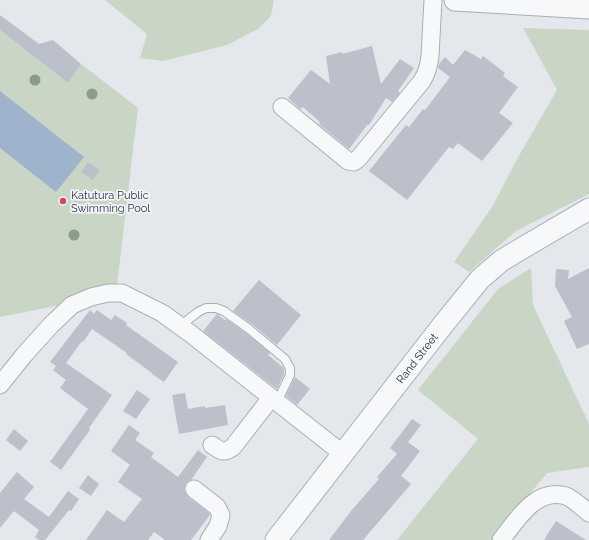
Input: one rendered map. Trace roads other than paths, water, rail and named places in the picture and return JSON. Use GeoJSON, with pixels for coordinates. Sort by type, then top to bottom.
{"type":"FeatureCollection","features":[{"type":"Feature","properties":{"kind":"street"},"geometry":{"type":"LineString","coordinates":[[282,107],[348,161],[354,162],[427,73],[430,56],[433,0]]}},
{"type":"Feature","properties":{"kind":"street"},"geometry":{"type":"LineString","coordinates":[[455,0],[589,8]]}},
{"type":"Feature","properties":{"kind":"street","name":"Rand Street"},"geometry":{"type":"LineString","coordinates":[[276,540],[480,279],[501,261],[589,209]]}},
{"type":"Feature","properties":{"kind":"street"},"geometry":{"type":"LineString","coordinates":[[0,385],[24,354],[72,305],[92,297],[108,293],[122,293],[162,313],[180,326],[343,454]]}},
{"type":"Feature","properties":{"kind":"street"},"geometry":{"type":"LineString","coordinates":[[212,445],[222,451],[228,451],[274,400]]}},
{"type":"Feature","properties":{"kind":"street"},"geometry":{"type":"LineString","coordinates":[[194,489],[217,507],[221,515],[218,526],[209,540]]}},
{"type":"Feature","properties":{"kind":"street"},"geometry":{"type":"LineString","coordinates":[[501,540],[528,507],[540,498],[553,494],[567,496],[589,513]]}},
{"type":"Feature","properties":{"kind":"lane"},"geometry":{"type":"LineString","coordinates":[[180,326],[198,312],[206,308],[216,308],[224,311],[248,329],[285,359],[290,368],[290,375],[274,400]]}},
{"type":"Feature","properties":{"kind":"water"},"geometry":{"type":"Polygon","coordinates":[[[0,91],[84,157],[56,192],[0,148],[0,91]]]}},
{"type":"Feature","properties":{"kind":"place","name":"Katutura Public Swimming Pool"},"geometry":{"type":"Point","coordinates":[63,201]}}]}
